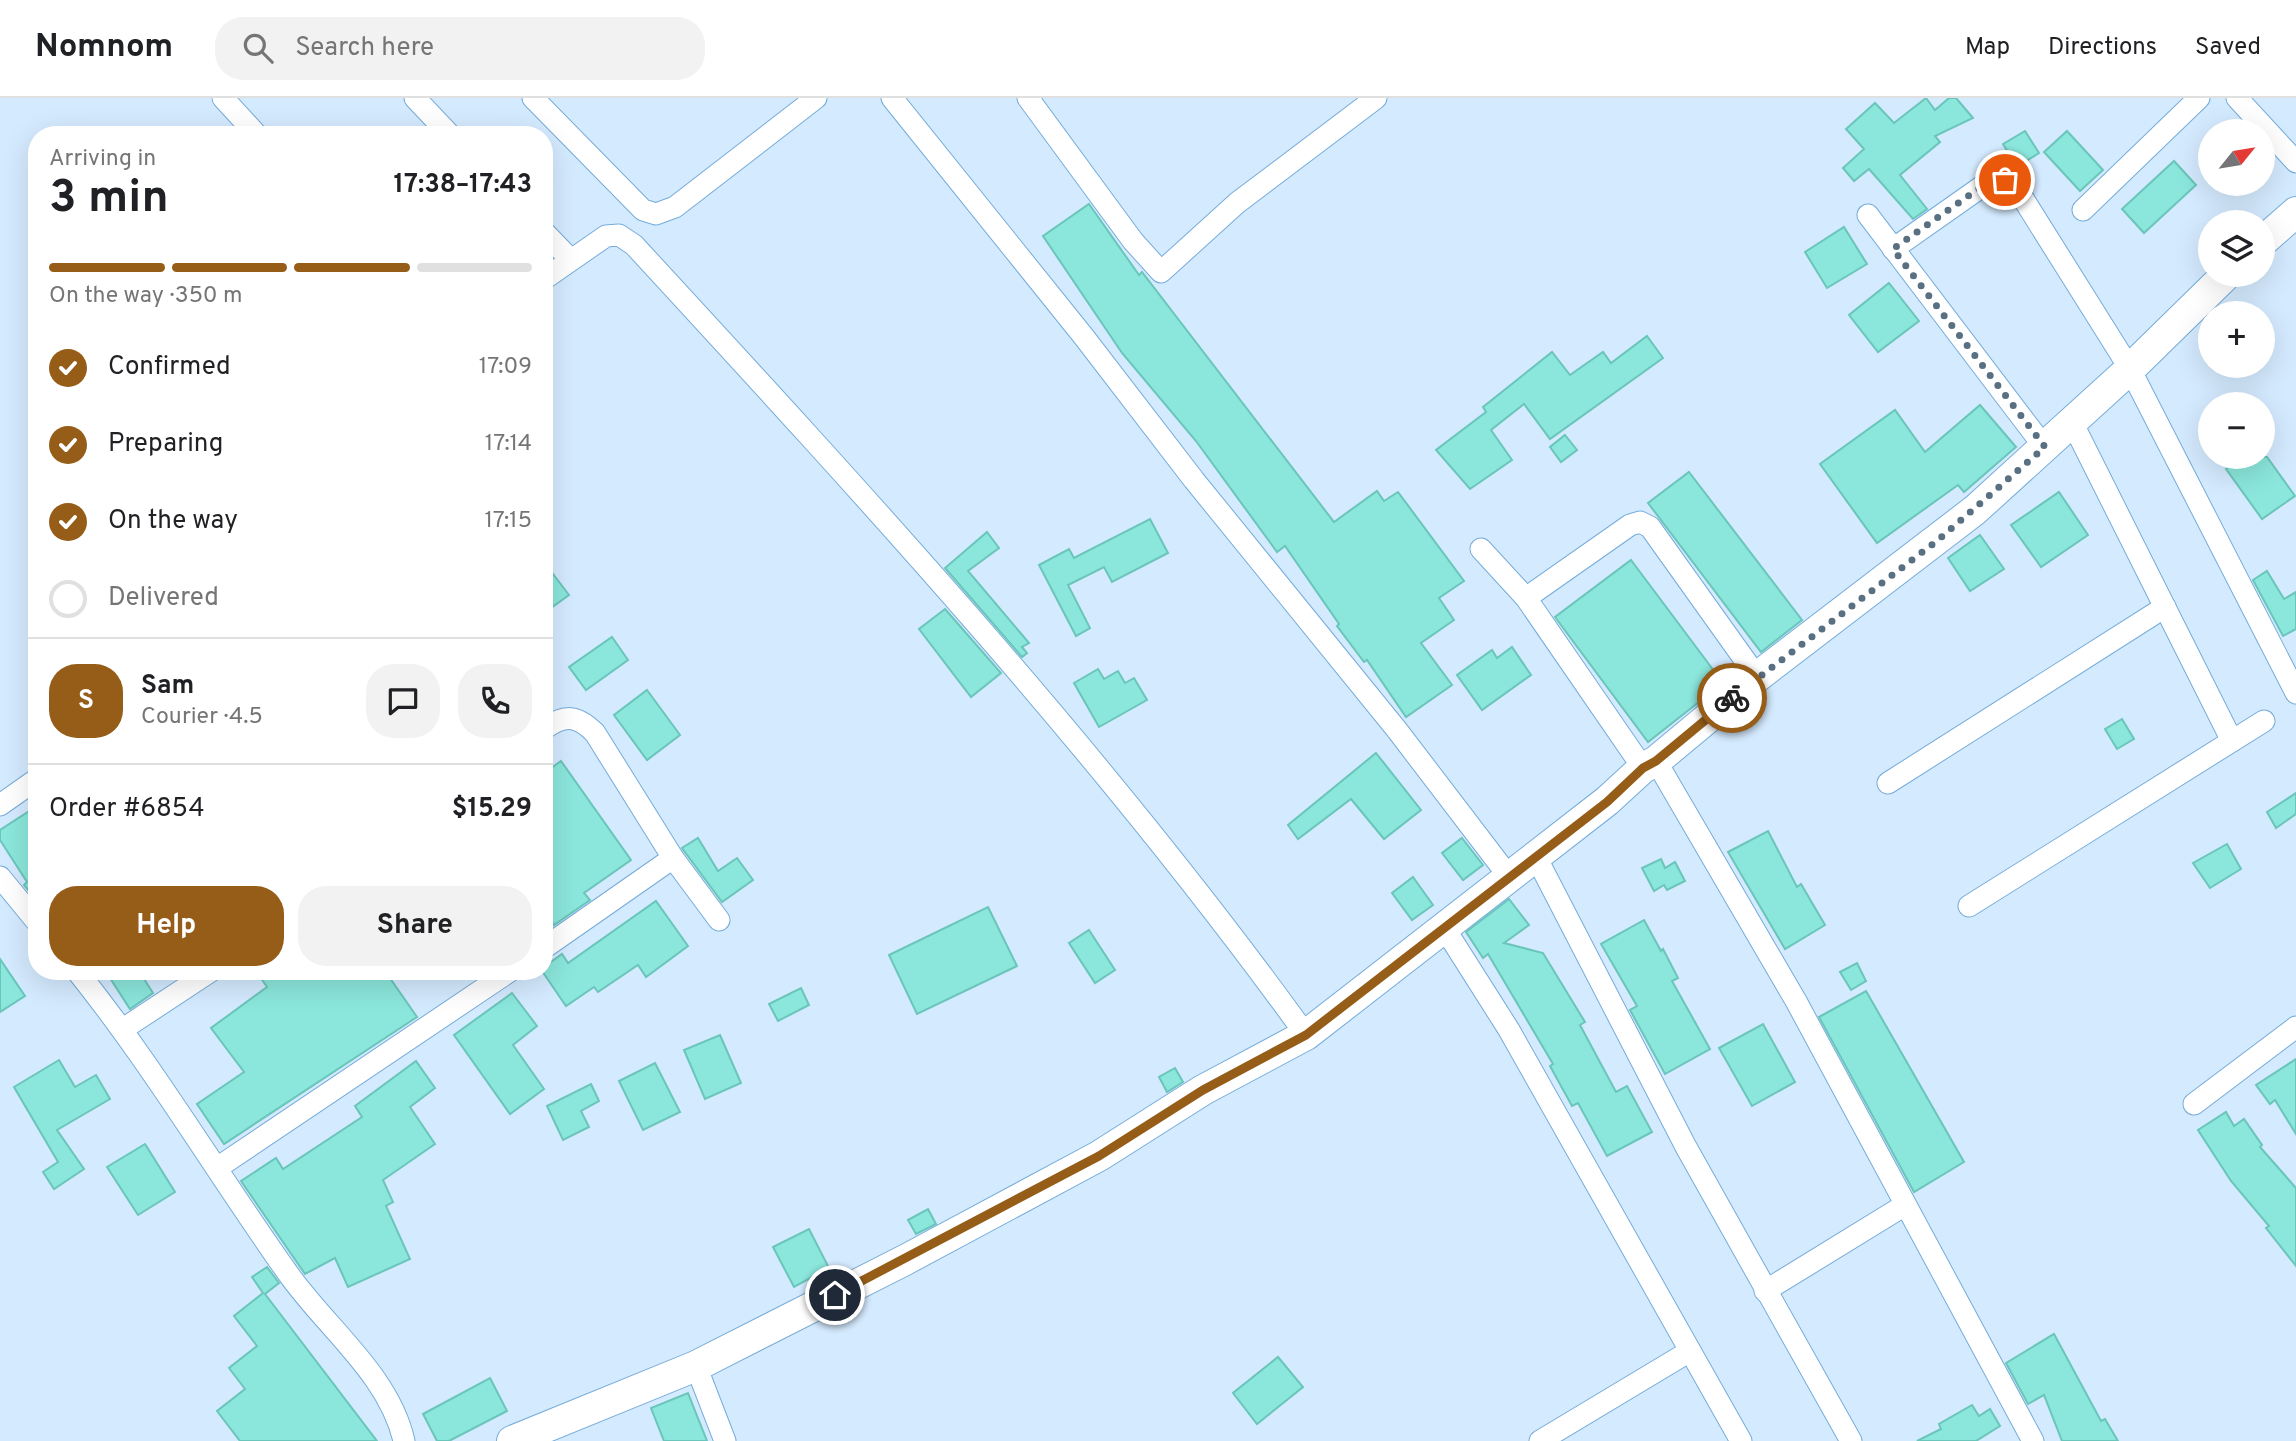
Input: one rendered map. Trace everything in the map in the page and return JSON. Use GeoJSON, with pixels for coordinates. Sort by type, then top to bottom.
{"type":"FeatureCollection","features":[{"type":"Feature","properties":{"kind":"main road"},"geometry":{"type":"LineString","coordinates":[[2275,230],[2296,212]]}},
{"type":"Feature","properties":{"kind":"main road"},"geometry":{"type":"LineString","coordinates":[[512,1441],[696,1366],[905,1260],[1099,1156],[1203,1090],[1306,1035],[1446,929],[1535,855],[1607,802],[1649,764],[1757,677],[1922,553],[2073,422],[2213,287]]}},
{"type":"Feature","properties":{"kind":"street"},"geometry":{"type":"LineString","coordinates":[[223,98],[249,126]]}},
{"type":"Feature","properties":{"kind":"street"},"geometry":{"type":"LineString","coordinates":[[415,98],[441,126]]}},
{"type":"Feature","properties":{"kind":"street"},"geometry":{"type":"LineString","coordinates":[[533,98],[643,211],[656,214],[675,207],[816,98]]}},
{"type":"Feature","properties":{"kind":"street"},"geometry":{"type":"LineString","coordinates":[[892,98],[1084,337],[1194,480],[1397,730],[1510,877]]}},
{"type":"Feature","properties":{"kind":"street"},"geometry":{"type":"LineString","coordinates":[[1028,98],[1133,241],[1161,272],[1237,203],[1376,98]]}},
{"type":"Feature","properties":{"kind":"street"},"geometry":{"type":"LineString","coordinates":[[2083,210],[2199,98]]}},
{"type":"Feature","properties":{"kind":"street"},"geometry":{"type":"LineString","coordinates":[[2237,98],[2296,162]]}},
{"type":"Feature","properties":{"kind":"street"},"geometry":{"type":"LineString","coordinates":[[1893,249],[1994,178],[2005,180],[2019,192],[2130,369],[2296,693]]}},
{"type":"Feature","properties":{"kind":"street"},"geometry":{"type":"LineString","coordinates":[[1868,215],[2045,447]]}},
{"type":"Feature","properties":{"kind":"street"},"geometry":{"type":"LineString","coordinates":[[553,272],[606,236],[620,235],[634,245],[918,555],[1127,806],[1306,1035]]}},
{"type":"Feature","properties":{"kind":"street"},"geometry":{"type":"LineString","coordinates":[[553,241],[570,258]]}},
{"type":"Feature","properties":{"kind":"street"},"geometry":{"type":"LineString","coordinates":[[2073,422],[2232,741]]}},
{"type":"Feature","properties":{"kind":"street"},"geometry":{"type":"LineString","coordinates":[[1526,598],[1630,525],[1640,522],[1650,527],[1757,677]]}},
{"type":"Feature","properties":{"kind":"street"},"geometry":{"type":"LineString","coordinates":[[1481,549],[1526,598],[1649,764],[1796,1002],[2033,1441]]}},
{"type":"Feature","properties":{"kind":"street"},"geometry":{"type":"LineString","coordinates":[[1888,783],[2165,607]]}},
{"type":"Feature","properties":{"kind":"street"},"geometry":{"type":"LineString","coordinates":[[553,723],[571,717],[583,721],[595,733],[673,858],[719,920]]}},
{"type":"Feature","properties":{"kind":"street"},"geometry":{"type":"LineString","coordinates":[[1969,906],[2264,721]]}},
{"type":"Feature","properties":{"kind":"street"},"geometry":{"type":"LineString","coordinates":[[0,805],[28,785]]}},
{"type":"Feature","properties":{"kind":"street"},"geometry":{"type":"LineString","coordinates":[[1535,855],[1686,1147],[1851,1441]]}},
{"type":"Feature","properties":{"kind":"street"},"geometry":{"type":"LineString","coordinates":[[553,942],[673,858]]}},
{"type":"Feature","properties":{"kind":"street"},"geometry":{"type":"LineString","coordinates":[[0,877],[28,911]]}},
{"type":"Feature","properties":{"kind":"street"},"geometry":{"type":"LineString","coordinates":[[1446,929],[1478,976],[1741,1441]]}},
{"type":"Feature","properties":{"kind":"street"},"geometry":{"type":"LineString","coordinates":[[84,980],[123,1029],[287,1273],[381,1390],[396,1415],[404,1441]]}},
{"type":"Feature","properties":{"kind":"street"},"geometry":{"type":"LineString","coordinates":[[123,1029],[197,980]]}},
{"type":"Feature","properties":{"kind":"street"},"geometry":{"type":"LineString","coordinates":[[218,1168],[497,980]]}},
{"type":"Feature","properties":{"kind":"street"},"geometry":{"type":"LineString","coordinates":[[2194,1104],[2296,1027]]}},
{"type":"Feature","properties":{"kind":"street"},"geometry":{"type":"LineString","coordinates":[[1765,1291],[1905,1205]]}},
{"type":"Feature","properties":{"kind":"street"},"geometry":{"type":"LineString","coordinates":[[1540,1441],[1690,1351]]}},
{"type":"Feature","properties":{"kind":"street"},"geometry":{"type":"LineString","coordinates":[[696,1366],[725,1441]]}},
{"type":"Feature","properties":{"kind":"building"},"geometry":{"type":"Polygon","coordinates":[[[1926,98],[1935,110],[1949,98],[1956,98],[1973,118],[1935,136],[1940,142],[1900,175],[1927,209],[1913,219],[1869,169],[1854,181],[1843,168],[1864,149],[1846,129],[1875,103],[1894,123],[1926,98]]]}},
{"type":"Feature","properties":{"kind":"building"},"geometry":{"type":"Polygon","coordinates":[[[2025,131],[2039,153],[2017,167],[2003,144],[2025,131]]]}},
{"type":"Feature","properties":{"kind":"building"},"geometry":{"type":"Polygon","coordinates":[[[2067,131],[2103,170],[2080,191],[2044,152],[2067,131]]]}},
{"type":"Feature","properties":{"kind":"building"},"geometry":{"type":"Polygon","coordinates":[[[2174,161],[2196,185],[2144,233],[2122,209],[2174,161]]]}},
{"type":"Feature","properties":{"kind":"building"},"geometry":{"type":"Polygon","coordinates":[[[1089,204],[1139,275],[1142,272],[1334,522],[1377,491],[1384,501],[1398,492],[1464,581],[1439,598],[1454,620],[1421,643],[1452,685],[1406,717],[1367,660],[1364,662],[1337,626],[1339,624],[1285,546],[1277,552],[1196,441],[1122,353],[1043,236],[1089,204]]]}},
{"type":"Feature","properties":{"kind":"building"},"geometry":{"type":"Polygon","coordinates":[[[1844,227],[1867,264],[1827,288],[1805,252],[1844,227]]]}},
{"type":"Feature","properties":{"kind":"building"},"geometry":{"type":"Polygon","coordinates":[[[1889,283],[1919,321],[1878,352],[1849,315],[1889,283]]]}},
{"type":"Feature","properties":{"kind":"building"},"geometry":{"type":"Polygon","coordinates":[[[1647,336],[1663,358],[1550,439],[1524,404],[1491,430],[1512,460],[1470,489],[1436,450],[1486,412],[1483,407],[1552,352],[1570,375],[1603,352],[1611,363],[1647,336]]]}},
{"type":"Feature","properties":{"kind":"building"},"geometry":{"type":"Polygon","coordinates":[[[1980,405],[2016,447],[1964,492],[1958,485],[1877,543],[1820,464],[1895,410],[1925,452],[1980,405]]]}},
{"type":"Feature","properties":{"kind":"building"},"geometry":{"type":"Polygon","coordinates":[[[1565,435],[1577,450],[1561,462],[1550,447],[1565,435]]]}},
{"type":"Feature","properties":{"kind":"building"},"geometry":{"type":"Polygon","coordinates":[[[2275,468],[2295,496],[2262,519],[2226,469],[2275,468]]]}},
{"type":"Feature","properties":{"kind":"building"},"geometry":{"type":"Polygon","coordinates":[[[1689,472],[1802,620],[1761,652],[1648,503],[1689,472]]]}},
{"type":"Feature","properties":{"kind":"building"},"geometry":{"type":"Polygon","coordinates":[[[2059,492],[2088,535],[2041,567],[2011,525],[2059,492]]]}},
{"type":"Feature","properties":{"kind":"building"},"geometry":{"type":"Polygon","coordinates":[[[1150,519],[1168,553],[1112,582],[1104,567],[1068,585],[1090,628],[1076,636],[1039,565],[1069,549],[1074,558],[1150,519]]]}},
{"type":"Feature","properties":{"kind":"building"},"geometry":{"type":"Polygon","coordinates":[[[987,532],[999,548],[968,571],[1029,643],[1022,647],[1027,653],[1022,657],[945,568],[987,532]]]}},
{"type":"Feature","properties":{"kind":"building"},"geometry":{"type":"Polygon","coordinates":[[[1980,535],[2004,569],[1970,591],[1948,558],[1980,535]]]}},
{"type":"Feature","properties":{"kind":"building"},"geometry":{"type":"Polygon","coordinates":[[[1631,560],[1723,683],[1648,742],[1555,617],[1631,560]]]}},
{"type":"Feature","properties":{"kind":"building"},"geometry":{"type":"Polygon","coordinates":[[[2267,571],[2284,599],[2296,592],[2296,629],[2283,636],[2253,580],[2267,571]]]}},
{"type":"Feature","properties":{"kind":"building"},"geometry":{"type":"Polygon","coordinates":[[[553,574],[569,595],[553,607],[553,574]]]}},
{"type":"Feature","properties":{"kind":"building"},"geometry":{"type":"Polygon","coordinates":[[[945,609],[1001,673],[971,697],[919,629],[945,609]]]}},
{"type":"Feature","properties":{"kind":"building"},"geometry":{"type":"Polygon","coordinates":[[[612,637],[628,660],[586,690],[569,667],[612,637]]]}},
{"type":"Feature","properties":{"kind":"building"},"geometry":{"type":"Polygon","coordinates":[[[1512,647],[1531,675],[1482,710],[1457,675],[1492,650],[1497,658],[1512,647]]]}},
{"type":"Feature","properties":{"kind":"building"},"geometry":{"type":"Polygon","coordinates":[[[1098,669],[1104,679],[1118,671],[1125,683],[1134,678],[1147,700],[1099,727],[1074,683],[1098,669]]]}},
{"type":"Feature","properties":{"kind":"building"},"geometry":{"type":"Polygon","coordinates":[[[647,690],[680,735],[647,760],[614,715],[647,690]]]}},
{"type":"Feature","properties":{"kind":"building"},"geometry":{"type":"Polygon","coordinates":[[[2122,719],[2134,739],[2117,749],[2105,729],[2122,719]]]}},
{"type":"Feature","properties":{"kind":"building"},"geometry":{"type":"Polygon","coordinates":[[[1376,753],[1421,810],[1384,839],[1351,799],[1298,839],[1288,825],[1376,753]]]}},
{"type":"Feature","properties":{"kind":"building"},"geometry":{"type":"Polygon","coordinates":[[[561,761],[631,860],[584,893],[590,900],[554,925],[553,924],[553,767],[561,761]]]}},
{"type":"Feature","properties":{"kind":"building"},"geometry":{"type":"Polygon","coordinates":[[[2296,793],[2296,814],[2276,828],[2267,812],[2296,793]]]}},
{"type":"Feature","properties":{"kind":"building"},"geometry":{"type":"Polygon","coordinates":[[[28,812],[28,890],[24,885],[27,882],[0,840],[0,830],[28,812]]]}},
{"type":"Feature","properties":{"kind":"building"},"geometry":{"type":"Polygon","coordinates":[[[1768,831],[1797,887],[1801,884],[1825,925],[1785,949],[1728,852],[1768,831]]]}},
{"type":"Feature","properties":{"kind":"building"},"geometry":{"type":"Polygon","coordinates":[[[698,838],[718,871],[737,858],[753,880],[722,902],[682,848],[698,838]]]}},
{"type":"Feature","properties":{"kind":"building"},"geometry":{"type":"Polygon","coordinates":[[[1462,838],[1483,865],[1463,880],[1442,853],[1462,838]]]}},
{"type":"Feature","properties":{"kind":"building"},"geometry":{"type":"Polygon","coordinates":[[[2227,844],[2241,869],[2210,888],[2193,863],[2227,844]]]}},
{"type":"Feature","properties":{"kind":"building"},"geometry":{"type":"Polygon","coordinates":[[[1661,859],[1665,868],[1675,862],[1685,881],[1667,890],[1664,885],[1654,891],[1642,868],[1661,859]]]}},
{"type":"Feature","properties":{"kind":"building"},"geometry":{"type":"Polygon","coordinates":[[[1413,877],[1433,905],[1412,920],[1392,893],[1413,877]]]}},
{"type":"Feature","properties":{"kind":"building"},"geometry":{"type":"Polygon","coordinates":[[[1509,899],[1529,925],[1504,943],[1543,953],[1585,1022],[1580,1025],[1616,1092],[1627,1086],[1652,1132],[1607,1156],[1578,1103],[1572,1106],[1550,1066],[1553,1064],[1488,954],[1483,958],[1466,932],[1509,899]]]}},
{"type":"Feature","properties":{"kind":"building"},"geometry":{"type":"Polygon","coordinates":[[[656,901],[688,946],[646,977],[638,965],[598,992],[594,987],[566,1006],[548,980],[553,980],[553,960],[562,954],[568,963],[656,901]]]}},
{"type":"Feature","properties":{"kind":"building"},"geometry":{"type":"Polygon","coordinates":[[[988,907],[1017,966],[917,1014],[889,955],[988,907]]]}},
{"type":"Feature","properties":{"kind":"building"},"geometry":{"type":"Polygon","coordinates":[[[1644,920],[1678,978],[1672,981],[1710,1049],[1665,1074],[1630,1010],[1637,1006],[1601,944],[1644,920]]]}},
{"type":"Feature","properties":{"kind":"building"},"geometry":{"type":"Polygon","coordinates":[[[1089,930],[1115,970],[1095,983],[1069,943],[1089,930]]]}},
{"type":"Feature","properties":{"kind":"building"},"geometry":{"type":"Polygon","coordinates":[[[0,959],[25,996],[0,1012],[0,959]]]}},
{"type":"Feature","properties":{"kind":"building"},"geometry":{"type":"Polygon","coordinates":[[[1857,963],[1866,981],[1851,990],[1840,972],[1857,963]]]}},
{"type":"Feature","properties":{"kind":"building"},"geometry":{"type":"Polygon","coordinates":[[[111,980],[145,980],[153,993],[130,1009],[111,980]]]}},
{"type":"Feature","properties":{"kind":"building"},"geometry":{"type":"Polygon","coordinates":[[[262,980],[391,980],[417,1017],[224,1144],[197,1104],[244,1072],[211,1028],[267,987],[262,980]]]}},
{"type":"Feature","properties":{"kind":"building"},"geometry":{"type":"Polygon","coordinates":[[[801,988],[809,1005],[778,1021],[769,1004],[801,988]]]}},
{"type":"Feature","properties":{"kind":"building"},"geometry":{"type":"Polygon","coordinates":[[[1866,991],[1964,1162],[1914,1192],[1819,1017],[1866,991]]]}},
{"type":"Feature","properties":{"kind":"building"},"geometry":{"type":"Polygon","coordinates":[[[512,993],[537,1026],[513,1045],[544,1089],[510,1114],[454,1035],[512,993]]]}},
{"type":"Feature","properties":{"kind":"building"},"geometry":{"type":"Polygon","coordinates":[[[1763,1024],[1795,1082],[1752,1106],[1719,1048],[1763,1024]]]}},
{"type":"Feature","properties":{"kind":"building"},"geometry":{"type":"Polygon","coordinates":[[[720,1035],[741,1083],[705,1099],[684,1050],[720,1035]]]}},
{"type":"Feature","properties":{"kind":"building"},"geometry":{"type":"Polygon","coordinates":[[[2296,1059],[2296,1134],[2275,1100],[2270,1104],[2256,1085],[2296,1059]]]}},
{"type":"Feature","properties":{"kind":"building"},"geometry":{"type":"Polygon","coordinates":[[[59,1060],[75,1087],[96,1075],[110,1099],[57,1130],[84,1169],[54,1189],[43,1172],[58,1162],[14,1087],[59,1060]]]}},
{"type":"Feature","properties":{"kind":"building"},"geometry":{"type":"Polygon","coordinates":[[[416,1061],[435,1088],[410,1107],[435,1144],[383,1180],[393,1202],[386,1206],[410,1259],[348,1287],[335,1258],[305,1274],[241,1181],[276,1158],[283,1169],[362,1117],[355,1106],[416,1061]]]}},
{"type":"Feature","properties":{"kind":"building"},"geometry":{"type":"Polygon","coordinates":[[[655,1063],[680,1112],[643,1130],[619,1081],[655,1063]]]}},
{"type":"Feature","properties":{"kind":"building"},"geometry":{"type":"Polygon","coordinates":[[[1175,1068],[1183,1082],[1167,1092],[1159,1077],[1175,1068]]]}},
{"type":"Feature","properties":{"kind":"building"},"geometry":{"type":"Polygon","coordinates":[[[591,1084],[599,1101],[581,1111],[589,1127],[563,1140],[547,1106],[591,1084]]]}},
{"type":"Feature","properties":{"kind":"building"},"geometry":{"type":"Polygon","coordinates":[[[2226,1112],[2234,1126],[2244,1119],[2262,1145],[2260,1147],[2296,1188],[2296,1266],[2266,1228],[2269,1226],[2231,1181],[2198,1130],[2226,1112]]]}},
{"type":"Feature","properties":{"kind":"building"},"geometry":{"type":"Polygon","coordinates":[[[145,1144],[175,1192],[138,1215],[107,1167],[145,1144]]]}},
{"type":"Feature","properties":{"kind":"building"},"geometry":{"type":"Polygon","coordinates":[[[928,1209],[936,1224],[916,1234],[908,1220],[928,1209]]]}},
{"type":"Feature","properties":{"kind":"building"},"geometry":{"type":"Polygon","coordinates":[[[809,1229],[829,1268],[794,1287],[773,1247],[809,1229]]]}},
{"type":"Feature","properties":{"kind":"building"},"geometry":{"type":"Polygon","coordinates":[[[267,1267],[279,1283],[265,1294],[377,1441],[240,1441],[217,1411],[245,1389],[229,1368],[257,1346],[234,1316],[263,1293],[252,1277],[267,1267]]]}},
{"type":"Feature","properties":{"kind":"building"},"geometry":{"type":"Polygon","coordinates":[[[2054,1334],[2101,1421],[2105,1419],[2118,1441],[2062,1441],[2044,1395],[2028,1404],[2006,1363],[2054,1334]]]}},
{"type":"Feature","properties":{"kind":"building"},"geometry":{"type":"Polygon","coordinates":[[[1278,1357],[1303,1387],[1257,1424],[1233,1393],[1278,1357]]]}},
{"type":"Feature","properties":{"kind":"building"},"geometry":{"type":"Polygon","coordinates":[[[490,1378],[507,1411],[449,1441],[437,1441],[423,1414],[490,1378]]]}},
{"type":"Feature","properties":{"kind":"building"},"geometry":{"type":"Polygon","coordinates":[[[688,1393],[707,1441],[664,1441],[651,1408],[688,1393]]]}},
{"type":"Feature","properties":{"kind":"building"},"geometry":{"type":"Polygon","coordinates":[[[1972,1405],[1979,1416],[1990,1409],[2000,1426],[1976,1441],[1917,1441],[1941,1429],[1939,1424],[1972,1405]]]}},
{"type":"Feature","properties":{"kind":"way so far"},"geometry":{"type":"LineString","coordinates":[[1732,698],[1938,540],[2007,483],[2045,447],[1893,249],[1994,178],[2005,180]]}},
{"type":"Feature","properties":{"kind":"route"},"geometry":{"type":"LineString","coordinates":[[835,1295],[1099,1156],[1203,1090],[1306,1035],[1446,929],[1535,855],[1607,802],[1643,768],[1656,761],[1732,698]]}}]}
